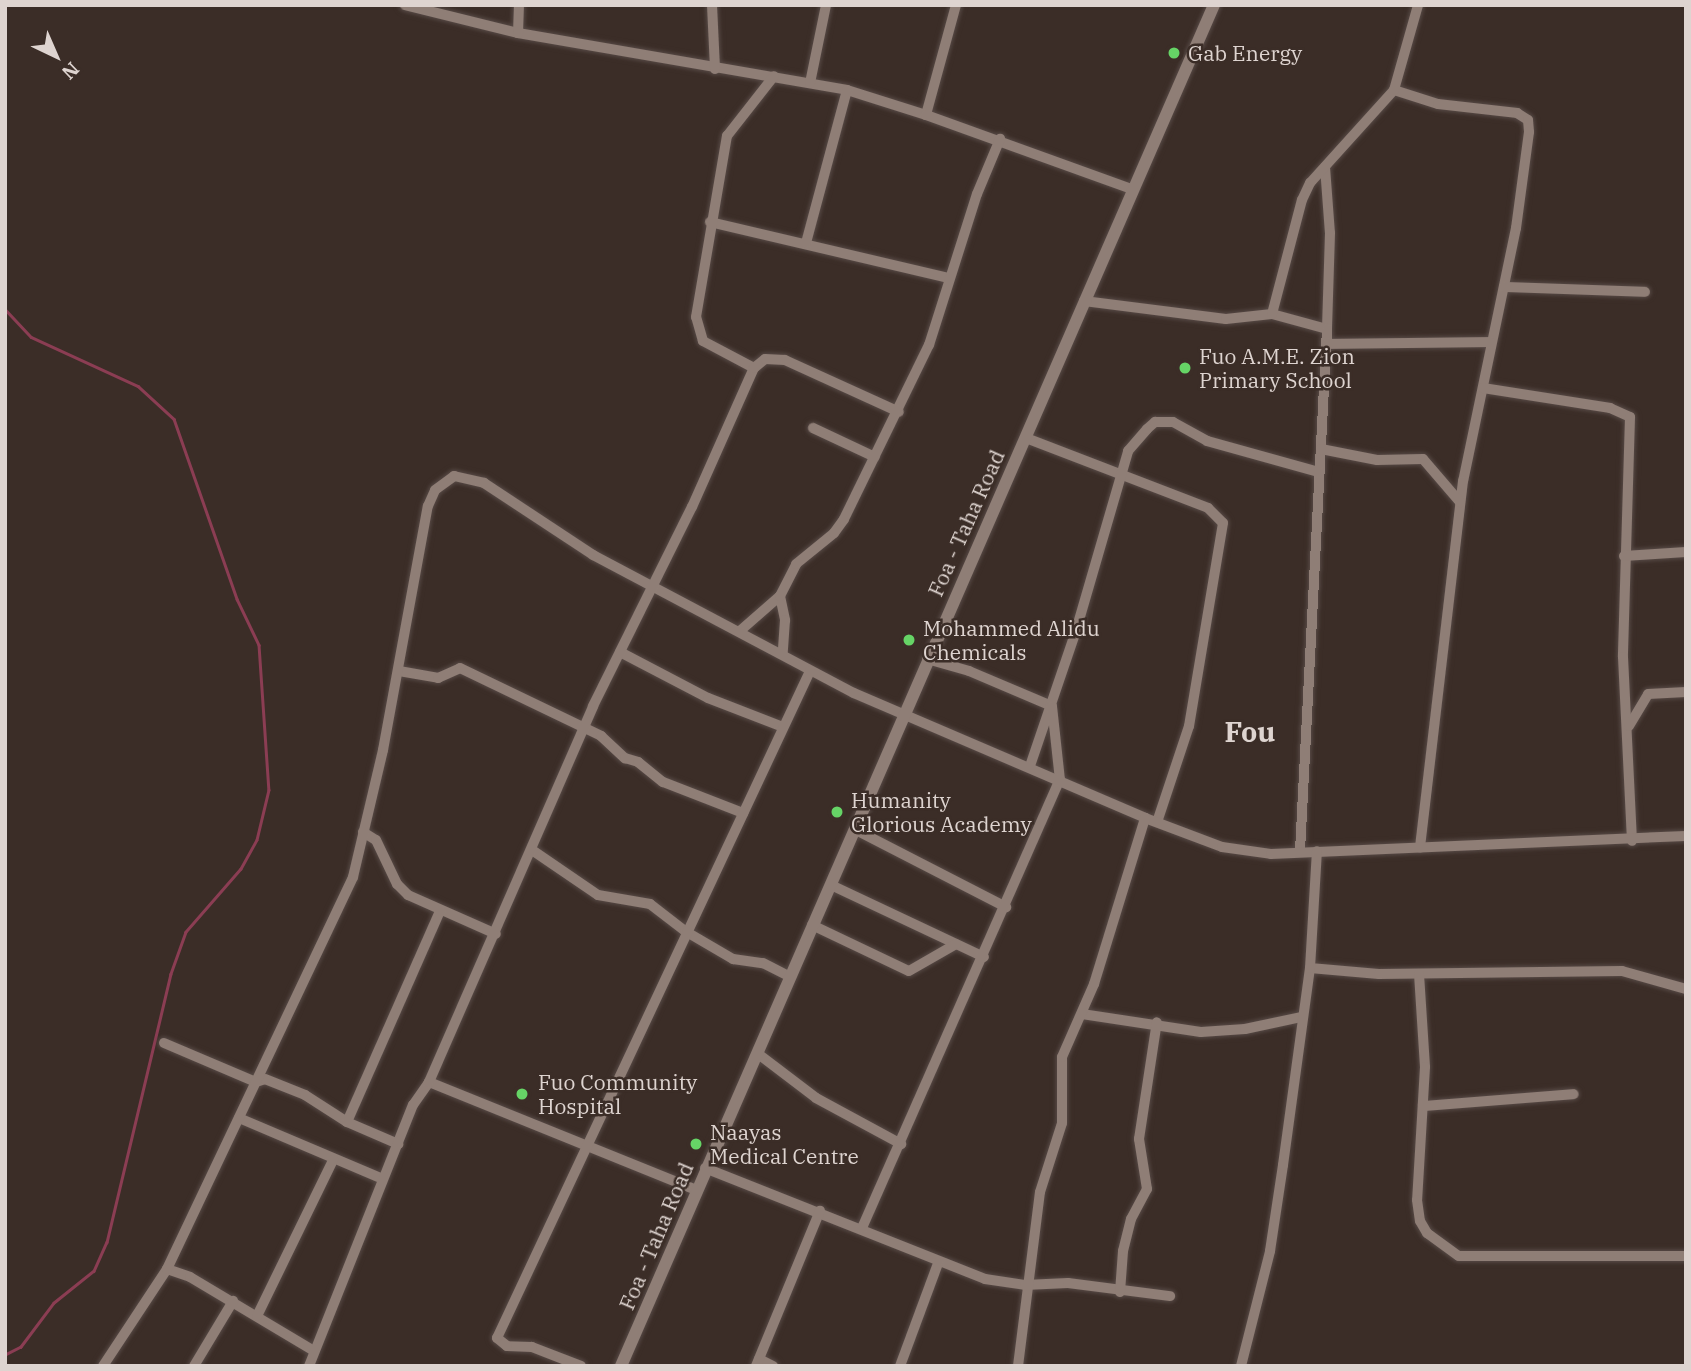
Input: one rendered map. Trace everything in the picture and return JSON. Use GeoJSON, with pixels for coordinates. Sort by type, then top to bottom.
{"type":"FeatureCollection","features":[{"type":"Feature","properties":{"kind":"street"},"geometry":{"type":"LineString","coordinates":[[405,5],[518,33],[847,90],[1000,139],[1132,189]]}},
{"type":"Feature","properties":{"kind":"street"},"geometry":{"type":"LineString","coordinates":[[518,33],[519,5]]}},
{"type":"Feature","properties":{"kind":"street"},"geometry":{"type":"LineString","coordinates":[[712,5],[715,69]]}},
{"type":"Feature","properties":{"kind":"street"},"geometry":{"type":"LineString","coordinates":[[810,83],[826,5]]}},
{"type":"Feature","properties":{"kind":"street"},"geometry":{"type":"LineString","coordinates":[[926,115],[956,5]]}},
{"type":"Feature","properties":{"kind":"street","name":"Foa - Taha Road"},"geometry":{"type":"LineString","coordinates":[[621,1366],[789,976],[856,830],[902,713],[1026,438],[1214,5]]}},
{"type":"Feature","properties":{"kind":"street"},"geometry":{"type":"LineString","coordinates":[[1272,314],[1302,200],[1325,167],[1394,90],[1418,5]]}},
{"type":"Feature","properties":{"kind":"street"},"geometry":{"type":"LineString","coordinates":[[754,368],[703,341],[698,331],[697,304],[727,136],[774,76]]}},
{"type":"Feature","properties":{"kind":"street"},"geometry":{"type":"LineString","coordinates":[[806,243],[847,90]]}},
{"type":"Feature","properties":{"kind":"street"},"geometry":{"type":"LineString","coordinates":[[1394,90],[1438,104],[1517,113],[1528,120],[1527,168],[1460,502],[1420,847]]}},
{"type":"Feature","properties":{"kind":"street"},"geometry":{"type":"LineString","coordinates":[[741,630],[780,596],[796,565],[834,533],[899,412],[929,345],[949,278],[1000,139]]}},
{"type":"Feature","properties":{"kind":"street"},"geometry":{"type":"LineString","coordinates":[[1300,851],[1327,329],[1330,233],[1325,167]]}},
{"type":"Feature","properties":{"kind":"street"},"geometry":{"type":"LineString","coordinates":[[710,222],[949,278]]}},
{"type":"Feature","properties":{"kind":"street"},"geometry":{"type":"LineString","coordinates":[[1504,287],[1645,292]]}},
{"type":"Feature","properties":{"kind":"street"},"geometry":{"type":"LineString","coordinates":[[1084,301],[1226,320],[1272,314],[1327,329]]}},
{"type":"Feature","properties":{"kind":"street"},"geometry":{"type":"LineString","coordinates":[[1326,344],[1490,342]]}},
{"type":"Feature","properties":{"kind":"street"},"geometry":{"type":"LineString","coordinates":[[309,1366],[413,1105],[429,1082],[585,728],[754,368],[765,359],[785,360],[899,412]]}},
{"type":"Feature","properties":{"kind":"street"},"geometry":{"type":"LineString","coordinates":[[1483,388],[1626,412],[1630,435],[1624,556],[1623,657],[1629,726],[1632,841]]}},
{"type":"Feature","properties":{"kind":"street"},"geometry":{"type":"LineString","coordinates":[[1030,766],[1052,706],[1124,476],[1128,451],[1147,429],[1164,420],[1207,441],[1319,472]]}},
{"type":"Feature","properties":{"kind":"street"},"geometry":{"type":"LineString","coordinates":[[813,429],[875,457]]}},
{"type":"Feature","properties":{"kind":"street"},"geometry":{"type":"LineString","coordinates":[[1026,438],[1208,508],[1223,523],[1189,726],[1157,822]]}},
{"type":"Feature","properties":{"kind":"street"},"geometry":{"type":"LineString","coordinates":[[1321,449],[1377,460],[1423,459],[1460,502]]}},
{"type":"Feature","properties":{"kind":"street"},"geometry":{"type":"LineString","coordinates":[[103,1366],[167,1269],[353,877],[399,671],[428,506],[435,490],[454,476],[484,483],[651,587],[783,652],[810,671],[1145,818],[1243,852],[1632,841],[1686,836]]}},
{"type":"Feature","properties":{"kind":"street"},"geometry":{"type":"LineString","coordinates":[[1624,556],[1686,552]]}},
{"type":"Feature","properties":{"kind":"street"},"geometry":{"type":"LineString","coordinates":[[780,596],[785,620],[783,652]]}},
{"type":"Feature","properties":{"kind":"street"},"geometry":{"type":"LineString","coordinates":[[620,652],[708,698],[783,727]]}},
{"type":"Feature","properties":{"kind":"street"},"geometry":{"type":"LineString","coordinates":[[927,659],[969,671],[1052,706]]}},
{"type":"Feature","properties":{"kind":"street"},"geometry":{"type":"LineString","coordinates":[[399,671],[438,678],[460,668],[585,728],[663,782],[743,813]]}},
{"type":"Feature","properties":{"kind":"street"},"geometry":{"type":"LineString","coordinates":[[581,1366],[533,1347],[507,1346],[497,1338],[584,1146],[810,671]]}},
{"type":"Feature","properties":{"kind":"street"},"geometry":{"type":"LineString","coordinates":[[1629,726],[1648,694],[1686,692]]}},
{"type":"Feature","properties":{"kind":"street"},"geometry":{"type":"LineString","coordinates":[[862,1228],[1060,780],[1052,706]]}},
{"type":"Feature","properties":{"kind":"street"},"geometry":{"type":"LineString","coordinates":[[1018,1366],[1026,1285],[1040,1192],[1062,1123],[1062,1057],[1082,1014],[1145,818]]}},
{"type":"Feature","properties":{"kind":"street"},"geometry":{"type":"LineString","coordinates":[[856,830],[1006,907]]}},
{"type":"Feature","properties":{"kind":"street"},"geometry":{"type":"LineString","coordinates":[[363,832],[376,840],[397,884],[416,901],[496,934]]}},
{"type":"Feature","properties":{"kind":"street"},"geometry":{"type":"LineString","coordinates":[[532,850],[572,874],[598,895],[643,901],[685,931],[733,959],[763,963],[789,976]]}},
{"type":"Feature","properties":{"kind":"street"},"geometry":{"type":"LineString","coordinates":[[1241,1366],[1270,1251],[1310,968],[1317,851]]}},
{"type":"Feature","properties":{"kind":"street"},"geometry":{"type":"LineString","coordinates":[[831,885],[984,957]]}},
{"type":"Feature","properties":{"kind":"street"},"geometry":{"type":"LineString","coordinates":[[347,1122],[440,911]]}},
{"type":"Feature","properties":{"kind":"street"},"geometry":{"type":"LineString","coordinates":[[812,925],[909,971],[956,943]]}},
{"type":"Feature","properties":{"kind":"street"},"geometry":{"type":"LineString","coordinates":[[1310,968],[1419,974],[1622,971],[1686,989]]}},
{"type":"Feature","properties":{"kind":"street"},"geometry":{"type":"LineString","coordinates":[[1419,974],[1423,1106],[1420,1221],[1443,1248],[1458,1256],[1534,1259],[1686,1256]]}},
{"type":"Feature","properties":{"kind":"street"},"geometry":{"type":"LineString","coordinates":[[1082,1014],[1157,1022],[1201,1032],[1245,1029],[1301,1017]]}},
{"type":"Feature","properties":{"kind":"street"},"geometry":{"type":"LineString","coordinates":[[1120,1292],[1122,1251],[1131,1219],[1147,1189],[1139,1139],[1157,1022]]}},
{"type":"Feature","properties":{"kind":"street"},"geometry":{"type":"LineString","coordinates":[[164,1043],[256,1082],[265,1079],[304,1095],[347,1122],[398,1144]]}},
{"type":"Feature","properties":{"kind":"street"},"geometry":{"type":"LineString","coordinates":[[757,1053],[816,1098],[901,1144]]}},
{"type":"Feature","properties":{"kind":"street"},"geometry":{"type":"LineString","coordinates":[[429,1082],[696,1190]]}},
{"type":"Feature","properties":{"kind":"street"},"geometry":{"type":"LineString","coordinates":[[1423,1106],[1574,1094]]}},
{"type":"Feature","properties":{"kind":"street"},"geometry":{"type":"LineString","coordinates":[[239,1118],[383,1180]]}},
{"type":"Feature","properties":{"kind":"street"},"geometry":{"type":"LineString","coordinates":[[257,1316],[333,1160]]}},
{"type":"Feature","properties":{"kind":"street"},"geometry":{"type":"LineString","coordinates":[[705,1168],[862,1228],[938,1263],[985,1279],[1026,1285],[1068,1283],[1120,1292],[1170,1296]]}},
{"type":"Feature","properties":{"kind":"street"},"geometry":{"type":"LineString","coordinates":[[773,1366],[758,1363],[820,1211]]}},
{"type":"Feature","properties":{"kind":"street"},"geometry":{"type":"LineString","coordinates":[[900,1366],[938,1263]]}},
{"type":"Feature","properties":{"kind":"street"},"geometry":{"type":"LineString","coordinates":[[167,1269],[233,1301],[314,1351]]}},
{"type":"Feature","properties":{"kind":"street"},"geometry":{"type":"LineString","coordinates":[[194,1366],[233,1301]]}},
{"type":"Feature","properties":{"kind":"waterway"},"geometry":{"type":"LineString","coordinates":[[5,309],[31,337],[138,386],[174,419],[237,599],[259,645],[269,790],[257,840],[241,869],[186,932],[171,974],[107,1242],[94,1271],[54,1303],[21,1347],[5,1355]]}},
{"type":"Feature","properties":{"kind":"place","name":"Gab Energy"},"geometry":{"type":"Point","coordinates":[1174,53]}},
{"type":"Feature","properties":{"kind":"place","name":"Fuo A.M.E. Zion Primary School"},"geometry":{"type":"Point","coordinates":[1185,368]}},
{"type":"Feature","properties":{"kind":"place","name":"Mohammed Alidu Chemicals"},"geometry":{"type":"Point","coordinates":[909,640]}},
{"type":"Feature","properties":{"kind":"place","name":"Humanity Glorious Academy"},"geometry":{"type":"Point","coordinates":[837,812]}},
{"type":"Feature","properties":{"kind":"place","name":"Fuo Community Hospital"},"geometry":{"type":"Point","coordinates":[522,1094]}},
{"type":"Feature","properties":{"kind":"place","name":"Naayas Medical Centre"},"geometry":{"type":"Point","coordinates":[696,1144]}},
{"type":"Feature","properties":{"kind":"district","name":"Fou"},"geometry":{"type":"Point","coordinates":[1250,732]}}]}
